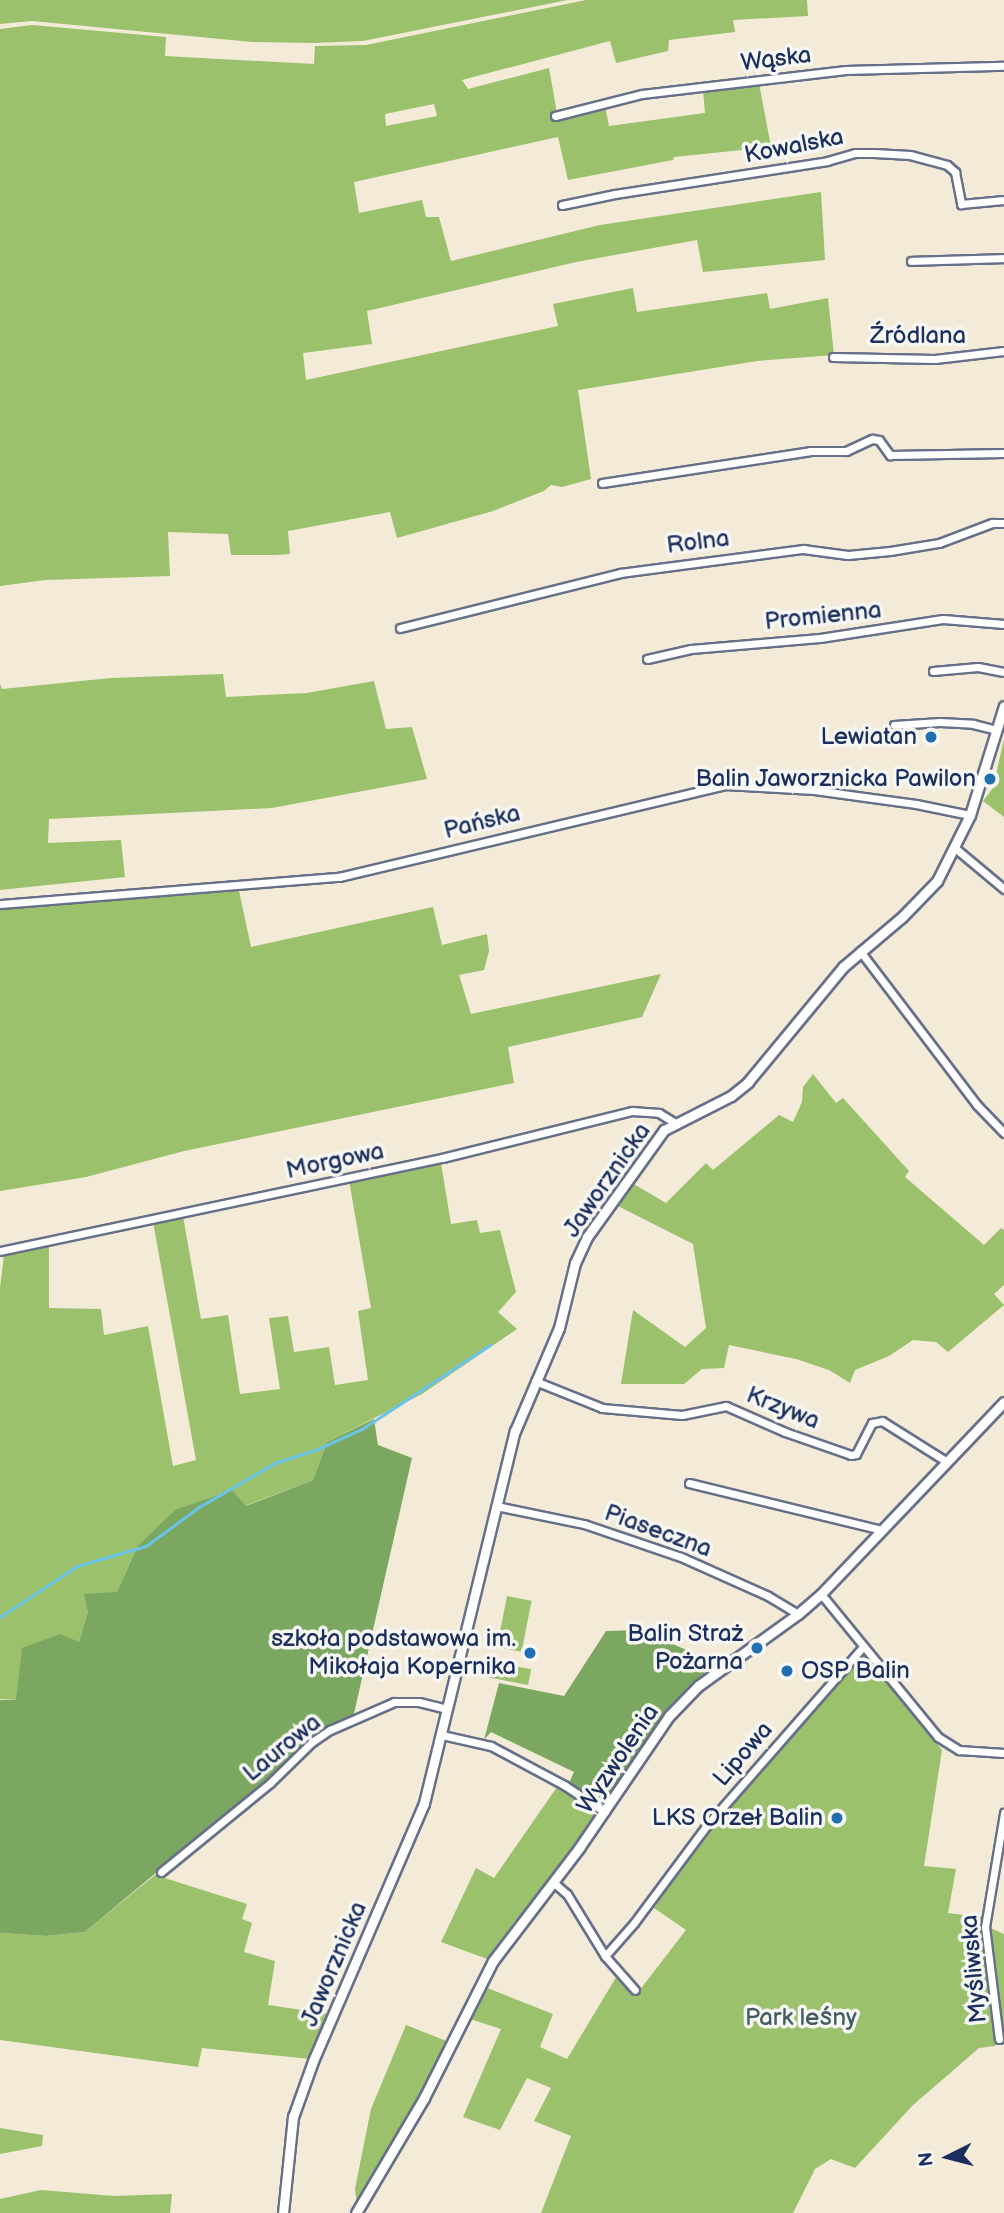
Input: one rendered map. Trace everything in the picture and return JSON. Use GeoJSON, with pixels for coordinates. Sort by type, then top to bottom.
{"type":"FeatureCollection","features":[{"type":"Feature","properties":{"kind":"street","name":"Wąska"},"geometry":{"type":"LineString","coordinates":[[555,116],[642,94],[846,70],[1004,66]]}},
{"type":"Feature","properties":{"kind":"street","name":"Kowalska"},"geometry":{"type":"LineString","coordinates":[[562,205],[615,194],[805,165],[855,153],[910,155],[947,165],[955,172],[961,204],[1004,200]]}},
{"type":"Feature","properties":{"kind":"street"},"geometry":{"type":"LineString","coordinates":[[911,261],[1004,258]]}},
{"type":"Feature","properties":{"kind":"street","name":"Źródlana"},"geometry":{"type":"LineString","coordinates":[[833,357],[936,359],[1004,351]]}},
{"type":"Feature","properties":{"kind":"street"},"geometry":{"type":"LineString","coordinates":[[602,483],[810,451],[846,450],[872,439],[879,440],[890,455],[1004,453]]}},
{"type":"Feature","properties":{"kind":"street","name":"Rolna"},"geometry":{"type":"LineString","coordinates":[[400,628],[620,573],[803,549],[848,555],[890,551],[939,543],[992,523],[1004,523]]}},
{"type":"Feature","properties":{"kind":"street","name":"Promienna"},"geometry":{"type":"LineString","coordinates":[[647,659],[691,649],[832,637],[943,619],[1004,624]]}},
{"type":"Feature","properties":{"kind":"street"},"geometry":{"type":"LineString","coordinates":[[933,671],[978,667],[1004,672]]}},
{"type":"Feature","properties":{"kind":"street","name":"Jaworznicka"},"geometry":{"type":"LineString","coordinates":[[283,2213],[293,2117],[313,2061],[415,1825],[442,1735],[515,1431],[559,1328],[575,1263],[587,1237],[655,1140],[676,1123],[731,1096],[748,1082],[835,976],[860,951],[920,901],[937,881],[970,815],[1004,706]]}},
{"type":"Feature","properties":{"kind":"street"},"geometry":{"type":"LineString","coordinates":[[894,725],[940,722],[973,724],[997,730]]}},
{"type":"Feature","properties":{"kind":"street","name":"Pańska"},"geometry":{"type":"LineString","coordinates":[[0,904],[339,877],[725,785],[827,792],[916,804],[970,815]]}},
{"type":"Feature","properties":{"kind":"street"},"geometry":{"type":"LineString","coordinates":[[955,848],[1004,889]]}},
{"type":"Feature","properties":{"kind":"street"},"geometry":{"type":"LineString","coordinates":[[860,951],[977,1105],[1004,1133]]}},
{"type":"Feature","properties":{"kind":"street","name":"Morgowa"},"geometry":{"type":"LineString","coordinates":[[0,1251],[442,1158],[632,1111],[659,1113],[676,1123]]}},
{"type":"Feature","properties":{"kind":"street","name":"Krzywa"},"geometry":{"type":"LineString","coordinates":[[535,1381],[603,1408],[682,1415],[726,1406],[785,1432],[851,1455],[856,1454],[872,1423],[881,1421],[947,1462]]}},
{"type":"Feature","properties":{"kind":"street","name":"Wyzwolenia"},"geometry":{"type":"LineString","coordinates":[[356,2213],[424,2098],[493,1961],[605,1812],[679,1704],[698,1686],[799,1614],[821,1594],[1004,1402]]}},
{"type":"Feature","properties":{"kind":"street"},"geometry":{"type":"LineString","coordinates":[[689,1483],[882,1530]]}},
{"type":"Feature","properties":{"kind":"street","name":"Piaseczna"},"geometry":{"type":"LineString","coordinates":[[496,1506],[584,1524],[681,1557],[749,1587],[799,1614]]}},
{"type":"Feature","properties":{"kind":"street"},"geometry":{"type":"LineString","coordinates":[[821,1594],[938,1737],[959,1751],[1004,1752]]}},
{"type":"Feature","properties":{"kind":"street","name":"Lipowa"},"geometry":{"type":"LineString","coordinates":[[605,1956],[634,1923],[707,1825],[863,1647]]}},
{"type":"Feature","properties":{"kind":"street","name":"Laurowa"},"geometry":{"type":"LineString","coordinates":[[161,1872],[270,1783],[312,1742],[330,1731],[394,1702],[419,1702],[447,1709]]}},
{"type":"Feature","properties":{"kind":"street"},"geometry":{"type":"LineString","coordinates":[[442,1735],[491,1746],[564,1785],[605,1812]]}},
{"type":"Feature","properties":{"kind":"street","name":"Myśliwska"},"geometry":{"type":"LineString","coordinates":[[999,2039],[985,1927],[1004,1813]]}},
{"type":"Feature","properties":{"kind":"street"},"geometry":{"type":"LineString","coordinates":[[553,1882],[567,1894],[605,1956],[635,1990]]}},
{"type":"Feature","properties":{"kind":"green space"},"geometry":{"type":"Polygon","coordinates":[[[0,0],[568,0],[363,41],[314,43],[252,42],[32,21],[0,24],[0,0]]]}},
{"type":"Feature","properties":{"kind":"green space"},"geometry":{"type":"Polygon","coordinates":[[[586,0],[807,0],[808,16],[733,20],[735,32],[669,40],[668,51],[616,63],[610,41],[462,80],[468,89],[549,68],[557,113],[604,101],[609,126],[705,113],[703,90],[759,83],[771,147],[674,157],[673,160],[568,180],[558,137],[354,182],[359,213],[422,200],[426,217],[439,217],[451,261],[600,225],[821,192],[825,260],[703,272],[697,240],[576,262],[367,311],[372,344],[303,353],[306,380],[558,326],[553,304],[633,288],[637,312],[767,293],[770,309],[828,298],[834,355],[757,361],[578,390],[591,479],[562,487],[551,485],[544,491],[493,511],[397,538],[390,512],[288,531],[290,554],[231,555],[228,534],[168,532],[170,576],[45,580],[0,586],[0,29],[32,25],[166,37],[165,56],[314,64],[315,46],[366,45],[586,0]],[[434,104],[385,114],[386,126],[437,116],[434,104]]]}},
{"type":"Feature","properties":{"kind":"green space"},"geometry":{"type":"Polygon","coordinates":[[[223,674],[226,697],[307,693],[374,681],[386,729],[412,727],[427,779],[272,808],[49,819],[48,843],[121,840],[125,877],[0,890],[0,684],[2,689],[111,678],[223,674]]]}},
{"type":"Feature","properties":{"kind":"green space"},"geometry":{"type":"Polygon","coordinates":[[[1004,739],[1004,817],[983,801],[993,788],[1004,739]]]}},
{"type":"Feature","properties":{"kind":"green space"},"geometry":{"type":"Polygon","coordinates":[[[239,891],[251,947],[433,907],[442,945],[487,934],[489,951],[484,970],[459,975],[471,1014],[661,974],[642,1017],[508,1047],[514,1083],[184,1151],[86,1177],[0,1191],[0,908],[239,891]]]}},
{"type":"Feature","properties":{"kind":"green space"},"geometry":{"type":"Polygon","coordinates":[[[813,1074],[836,1103],[843,1098],[909,1171],[905,1177],[984,1245],[1001,1228],[1004,1230],[1004,1285],[994,1294],[1004,1305],[948,1352],[936,1342],[913,1340],[889,1356],[855,1370],[850,1383],[829,1370],[796,1359],[729,1345],[724,1368],[702,1369],[684,1384],[621,1384],[633,1310],[685,1347],[706,1328],[693,1244],[616,1205],[632,1183],[666,1203],[706,1163],[713,1170],[779,1115],[793,1122],[802,1102],[803,1087],[813,1074]]]}},
{"type":"Feature","properties":{"kind":"green space"},"geometry":{"type":"Polygon","coordinates":[[[441,1163],[451,1224],[477,1220],[480,1233],[500,1230],[516,1292],[498,1312],[517,1329],[422,1394],[327,1442],[313,1480],[137,1547],[117,1592],[88,1611],[79,1642],[16,1700],[0,1699],[0,1288],[4,1255],[49,1245],[49,1308],[101,1309],[104,1335],[148,1326],[173,1466],[196,1460],[153,1222],[183,1216],[201,1319],[228,1315],[240,1394],[280,1389],[269,1318],[288,1316],[294,1352],[329,1347],[335,1385],[368,1380],[358,1311],[371,1308],[349,1180],[441,1163]]]}},
{"type":"Feature","properties":{"kind":"green space"},"geometry":{"type":"Polygon","coordinates":[[[374,1419],[378,1445],[412,1458],[353,1718],[330,1728],[85,1932],[46,1936],[0,1933],[0,1700],[16,1700],[22,1648],[60,1634],[79,1642],[88,1611],[84,1594],[117,1592],[137,1547],[175,1510],[232,1490],[246,1506],[313,1480],[327,1442],[374,1419]]]}},
{"type":"Feature","properties":{"kind":"green space"},"geometry":{"type":"Polygon","coordinates":[[[507,1596],[532,1601],[522,1652],[497,1647],[507,1596]]]}},
{"type":"Feature","properties":{"kind":"green space"},"geometry":{"type":"Polygon","coordinates":[[[639,1630],[720,1664],[677,1700],[603,1806],[569,1783],[574,1772],[491,1732],[484,1740],[499,1683],[564,1696],[606,1631],[639,1630]]]}},
{"type":"Feature","properties":{"kind":"green space","name":"Park leśny"},"geometry":{"type":"Polygon","coordinates":[[[864,1653],[942,1750],[924,1866],[956,1869],[948,1913],[981,1917],[995,2046],[979,2048],[913,2105],[855,2168],[831,2159],[815,2169],[793,2213],[541,2213],[571,2136],[534,2121],[551,2088],[527,2078],[500,2130],[463,2117],[501,2029],[470,2019],[485,1987],[553,2014],[540,2047],[567,2059],[618,1974],[639,1991],[686,1930],[654,1908],[721,1811],[788,1725],[864,1653]]]}},
{"type":"Feature","properties":{"kind":"green space"},"geometry":{"type":"Polygon","coordinates":[[[483,1660],[531,1669],[528,1685],[480,1676],[483,1660]]]}},
{"type":"Feature","properties":{"kind":"green space"},"geometry":{"type":"Polygon","coordinates":[[[557,1787],[598,1815],[555,1876],[514,1922],[490,1960],[441,1942],[476,1868],[494,1878],[557,1787]]]}},
{"type":"Feature","properties":{"kind":"green space"},"geometry":{"type":"Polygon","coordinates":[[[155,1875],[247,1904],[242,1919],[252,1923],[244,1952],[275,1961],[268,2005],[329,2014],[311,2059],[202,2048],[198,2067],[0,2040],[0,1933],[46,1936],[85,1932],[155,1875]]]}},
{"type":"Feature","properties":{"kind":"green space"},"geometry":{"type":"Polygon","coordinates":[[[988,1927],[1004,1934],[1004,2045],[993,1978],[988,1927]]]}},
{"type":"Feature","properties":{"kind":"green space"},"geometry":{"type":"Polygon","coordinates":[[[406,2025],[449,2042],[422,2096],[357,2204],[355,2189],[371,2109],[406,2025]]]}},
{"type":"Feature","properties":{"kind":"green space"},"geometry":{"type":"Polygon","coordinates":[[[0,2128],[43,2135],[42,2146],[0,2154],[0,2128]]]}},
{"type":"Feature","properties":{"kind":"green space"},"geometry":{"type":"Polygon","coordinates":[[[41,2190],[114,2196],[172,2194],[170,2213],[0,2213],[0,2199],[41,2190]]]}},
{"type":"Feature","properties":{"kind":"waterway"},"geometry":{"type":"LineString","coordinates":[[0,1617],[77,1566],[146,1546],[199,1507],[275,1463],[318,1449],[362,1429],[490,1345]]}},
{"type":"Feature","properties":{"kind":"place","name":"Lewiatan"},"geometry":{"type":"Point","coordinates":[931,737]}},
{"type":"Feature","properties":{"kind":"place","name":"Balin Jaworznicka Pawilon"},"geometry":{"type":"Point","coordinates":[990,779]}},
{"type":"Feature","properties":{"kind":"place","name":"Balin Straż Pożarna"},"geometry":{"type":"Point","coordinates":[757,1648]}},
{"type":"Feature","properties":{"kind":"place","name":"szkoła podstawowa im. Mikołaja Kopernika"},"geometry":{"type":"Point","coordinates":[530,1653]}},
{"type":"Feature","properties":{"kind":"place","name":"OSP Balin"},"geometry":{"type":"Point","coordinates":[787,1671]}},
{"type":"Feature","properties":{"kind":"place","name":"LKS Orzeł Balin"},"geometry":{"type":"Point","coordinates":[837,1818]}}]}
